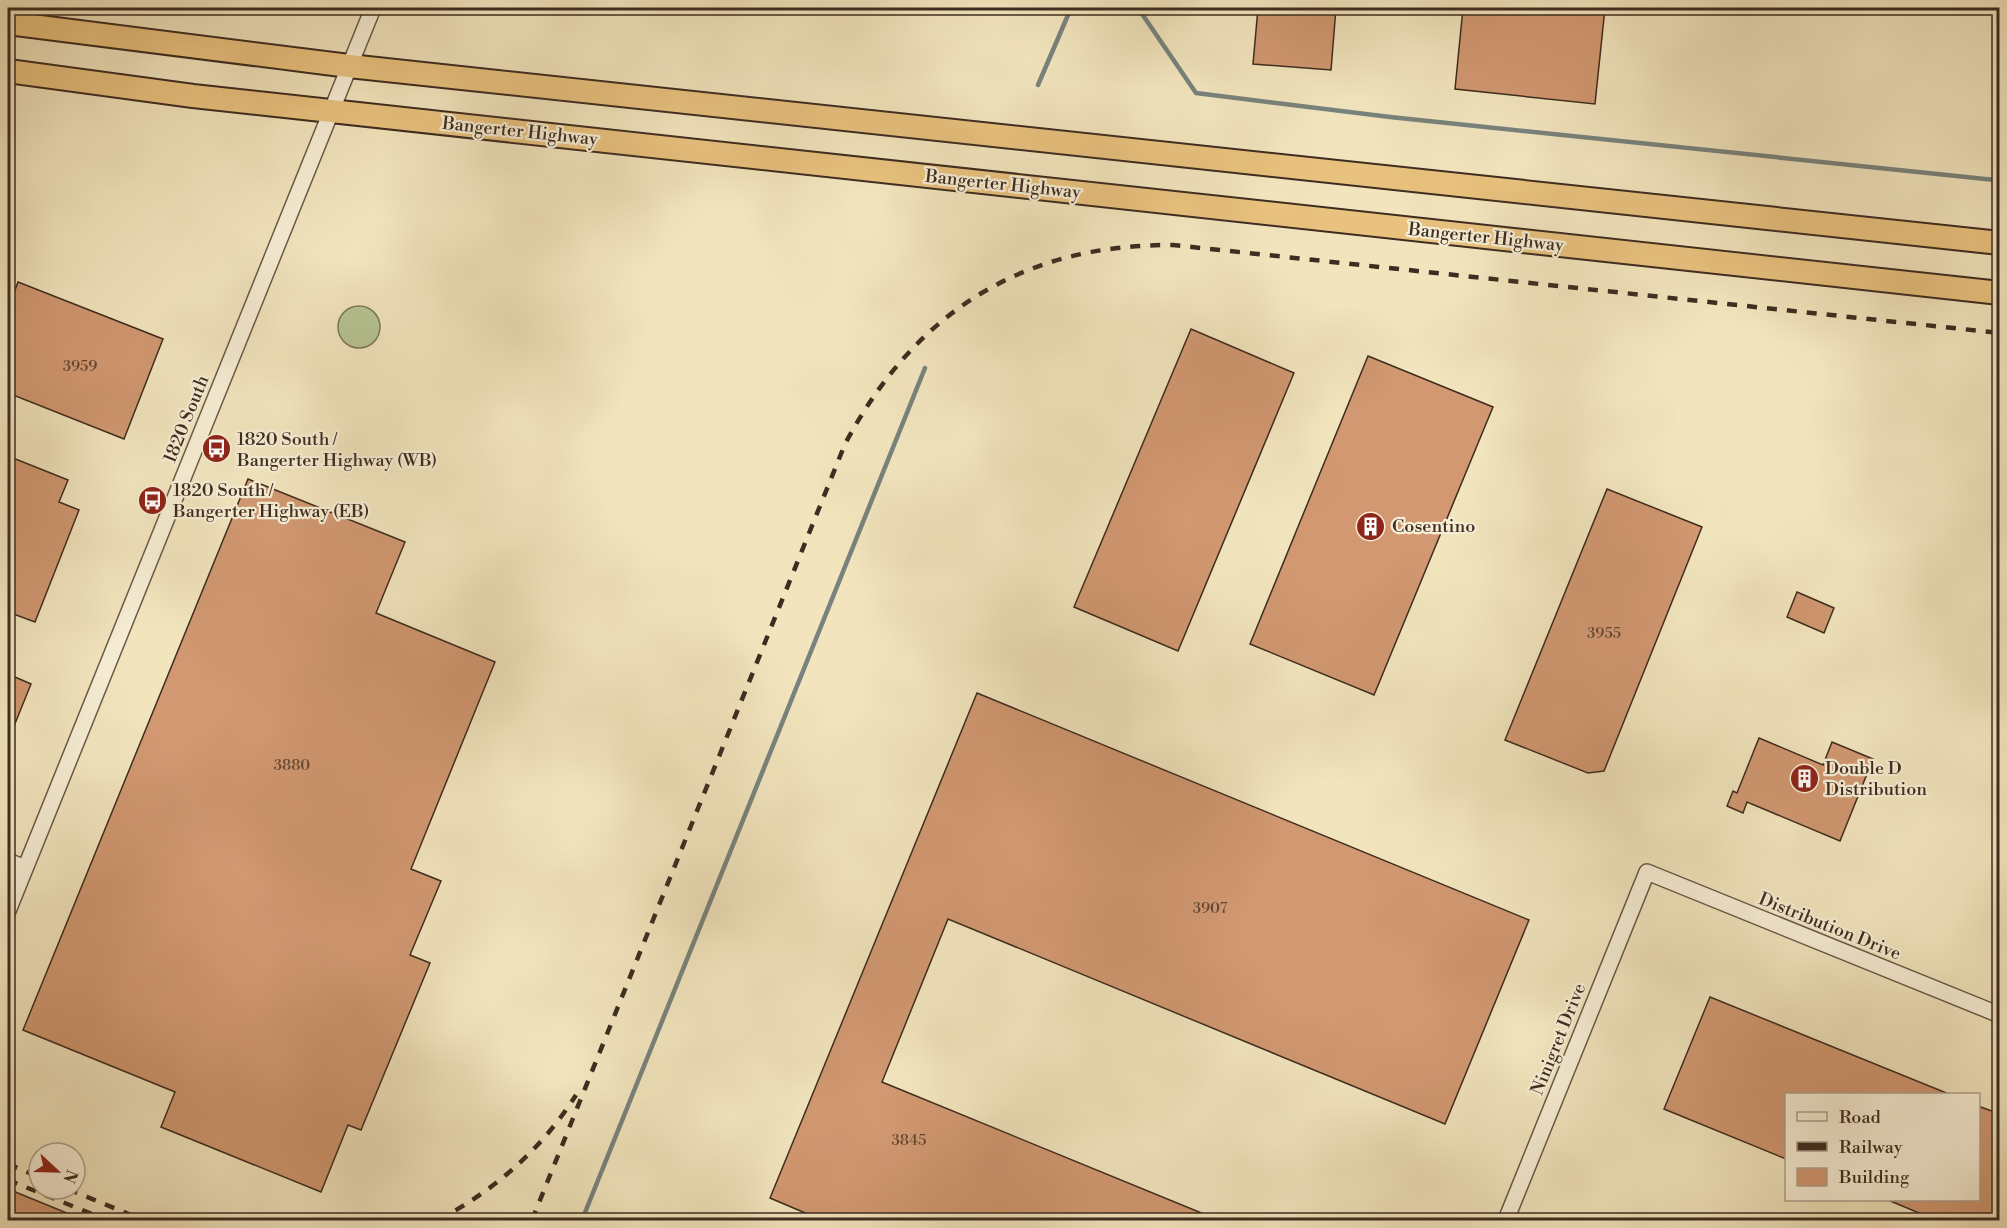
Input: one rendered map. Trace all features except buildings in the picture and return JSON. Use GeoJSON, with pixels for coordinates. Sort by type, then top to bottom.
{"type":"FeatureCollection","features":[{"type":"Feature","properties":{"kind":"highway"},"geometry":{"type":"LineString","coordinates":[[8,23],[349,66],[2000,243]]}},
{"type":"Feature","properties":{"kind":"highway","name":"Bangerter Highway"},"geometry":{"type":"LineString","coordinates":[[8,71],[193,96],[2000,293]]}},
{"type":"Feature","properties":{"kind":"street","name":"1820 South"},"geometry":{"type":"LineString","coordinates":[[8,911],[373,8]]}},
{"type":"Feature","properties":{"kind":"street"},"geometry":{"type":"LineString","coordinates":[[8,861],[25,868]]}},
{"type":"Feature","properties":{"kind":"street","name":"Distribution Drive"},"geometry":{"type":"LineString","coordinates":[[1647,872],[2000,1015]]}},
{"type":"Feature","properties":{"kind":"street","name":"Ninigret Drive"},"geometry":{"type":"LineString","coordinates":[[1506,1221],[1647,872]]}},
{"type":"Feature","properties":{"kind":"green space"},"geometry":{"type":"Polygon","coordinates":[[[359,306],[374,312],[380,327],[374,342],[359,348],[344,342],[338,327],[344,312],[359,306]]]}},
{"type":"Feature","properties":{"kind":"waterway"},"geometry":{"type":"LineString","coordinates":[[1038,85],[1071,8]]}},
{"type":"Feature","properties":{"kind":"waterway"},"geometry":{"type":"LineString","coordinates":[[1138,8],[1196,93],[1390,117],[1995,180]]}},
{"type":"Feature","properties":{"kind":"waterway"},"geometry":{"type":"LineString","coordinates":[[582,1220],[925,368]]}},
{"type":"Feature","properties":{"kind":"railway"},"geometry":{"type":"LineString","coordinates":[[532,1220],[845,444],[873,398],[905,357],[940,323],[979,295],[1022,273],[1068,257],[1119,248],[1173,245],[2000,333]]}},
{"type":"Feature","properties":{"kind":"railway"},"geometry":{"type":"LineString","coordinates":[[438,1220],[478,1196],[515,1167],[548,1133],[576,1095]]}},
{"type":"Feature","properties":{"kind":"railway"},"geometry":{"type":"LineString","coordinates":[[8,1164],[27,1172]]}},
{"type":"Feature","properties":{"kind":"railway"},"geometry":{"type":"LineString","coordinates":[[8,1180],[107,1220]]}},
{"type":"Feature","properties":{"kind":"railway"},"geometry":{"type":"LineString","coordinates":[[87,1197],[143,1220]]}},
{"type":"Feature","properties":{"kind":"place","name":"1820 South / Bangerter Highway (WB)"},"geometry":{"type":"Point","coordinates":[216,449]}},
{"type":"Feature","properties":{"kind":"place","name":"1820 South / Bangerter Highway (EB)"},"geometry":{"type":"Point","coordinates":[152,500]}},
{"type":"Feature","properties":{"kind":"place","name":"Cosentino"},"geometry":{"type":"Point","coordinates":[1371,526]}},
{"type":"Feature","properties":{"kind":"place","name":"Double D Distribution"},"geometry":{"type":"Point","coordinates":[1804,778]}}]}
